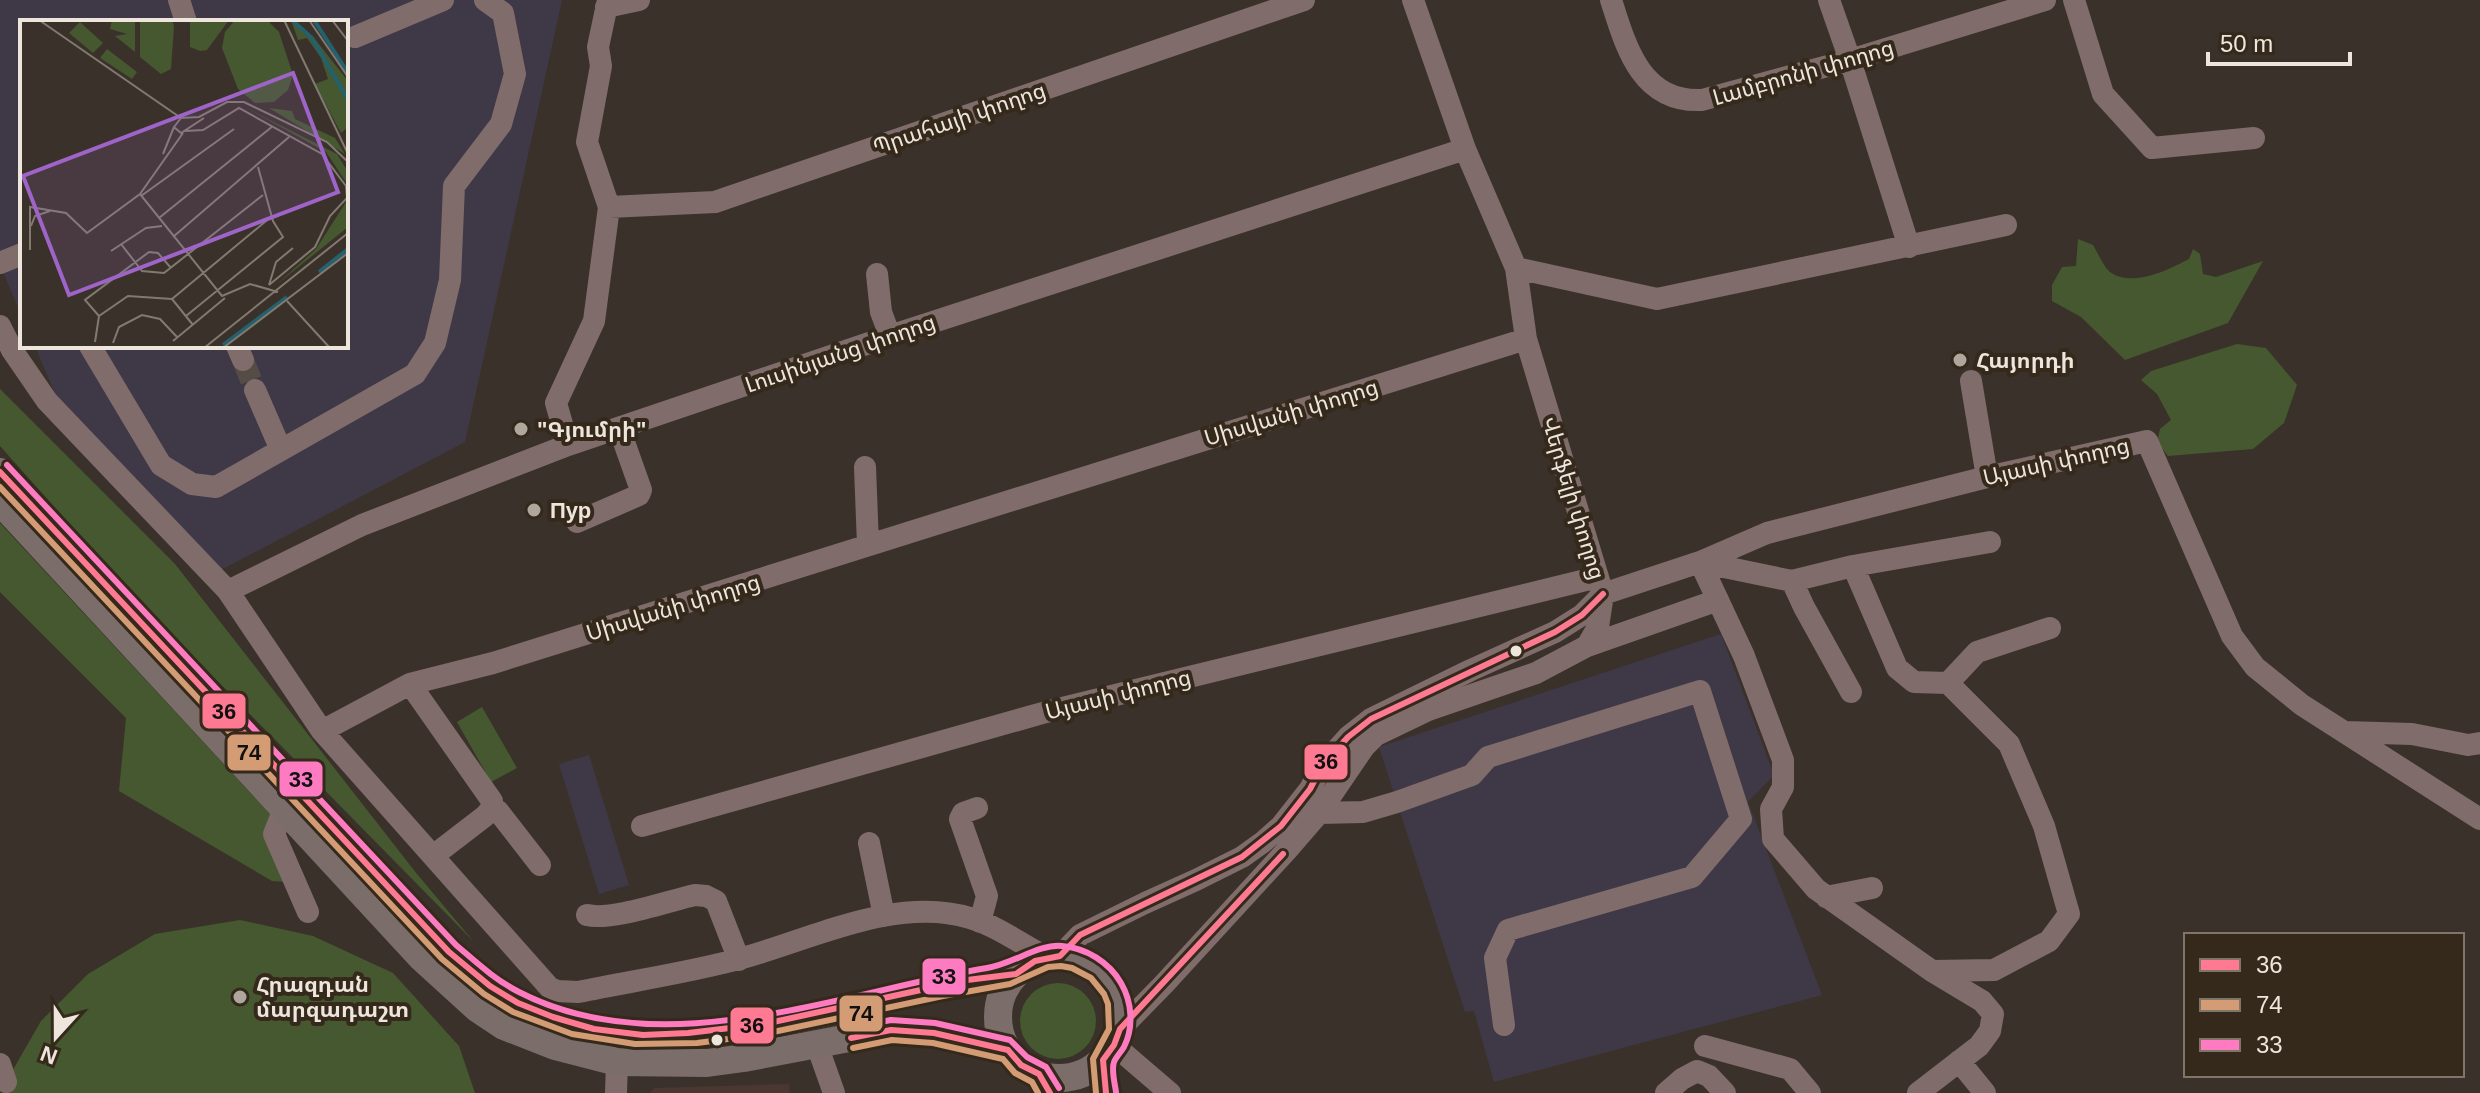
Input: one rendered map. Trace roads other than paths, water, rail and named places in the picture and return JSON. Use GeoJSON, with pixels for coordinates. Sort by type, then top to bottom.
{"type":"FeatureCollection","features":[{"type":"Feature","properties":{"kind":"main road"},"geometry":{"type":"LineString","coordinates":[[0,472],[449,952],[490,986],[518,1003],[594,1029],[643,1035],[688,1033],[764,1024],[967,980],[1016,974]]}},
{"type":"Feature","properties":{"kind":"main road"},"geometry":{"type":"LineString","coordinates":[[0,501],[422,958],[477,1008],[504,1026],[534,1039],[617,1062],[707,1063],[891,1030],[934,1033],[1008,1050]]}},
{"type":"Feature","properties":{"kind":"main road"},"geometry":{"type":"LineString","coordinates":[[1106,1093],[1120,1011],[1116,993],[1107,978],[1077,958],[1053,956],[1025,966],[1006,987],[999,1011],[1001,1035],[1008,1050],[1021,1065],[1044,1084],[1090,1070],[1112,1045]]}},
{"type":"Feature","properties":{"kind":"street"},"geometry":{"type":"LineString","coordinates":[[179,0],[185,20]]}},
{"type":"Feature","properties":{"kind":"street"},"geometry":{"type":"LineString","coordinates":[[355,37],[443,0]]}},
{"type":"Feature","properties":{"kind":"street"},"geometry":{"type":"LineString","coordinates":[[568,445],[556,403],[594,321],[609,207],[587,142],[601,66],[598,47],[607,4],[639,0]]}},
{"type":"Feature","properties":{"kind":"street","name":"Պրահայի փողոց"},"geometry":{"type":"LineString","coordinates":[[609,207],[715,202],[1304,0]]}},
{"type":"Feature","properties":{"kind":"street","name":"Վերֆելի փողոց"},"geometry":{"type":"LineString","coordinates":[[1053,956],[1080,935],[1242,857],[1281,826],[1322,766],[1348,737],[1371,719],[1555,632],[1582,615],[1600,586],[1526,339],[1516,268],[1465,149],[1413,0]]}},
{"type":"Feature","properties":{"kind":"street","name":"Լամբրոնի փողոց"},"geometry":{"type":"LineString","coordinates":[[1611,0],[1627,51],[1636,66],[1655,85],[1682,99],[1702,100],[1850,60],[2045,0]]}},
{"type":"Feature","properties":{"kind":"street"},"geometry":{"type":"LineString","coordinates":[[1829,0],[1909,247]]}},
{"type":"Feature","properties":{"kind":"street"},"geometry":{"type":"LineString","coordinates":[[2074,0],[2103,94],[2152,148],[2254,138]]}},
{"type":"Feature","properties":{"kind":"street"},"geometry":{"type":"LineString","coordinates":[[91,348],[161,465],[192,484],[216,487],[415,374],[435,343],[450,280],[454,186],[501,124],[515,74],[499,4]]}},
{"type":"Feature","properties":{"kind":"street","name":"Լուսինյանց փողոց"},"geometry":{"type":"LineString","coordinates":[[228,591],[362,525],[568,445],[890,336],[1465,149]]}},
{"type":"Feature","properties":{"kind":"street"},"geometry":{"type":"LineString","coordinates":[[1516,268],[1657,299],[2006,225]]}},
{"type":"Feature","properties":{"kind":"street"},"geometry":{"type":"LineString","coordinates":[[0,263],[20,255]]}},
{"type":"Feature","properties":{"kind":"street"},"geometry":{"type":"LineString","coordinates":[[877,274],[881,312],[890,336]]}},
{"type":"Feature","properties":{"kind":"street"},"geometry":{"type":"LineString","coordinates":[[0,326],[12,350],[47,401],[228,591],[322,731],[540,980],[557,991],[578,992],[739,960],[837,926],[899,913],[969,917],[1053,956]]}},
{"type":"Feature","properties":{"kind":"street","name":"Սիսվանի փողոց"},"geometry":{"type":"LineString","coordinates":[[322,731],[410,684],[493,663],[1526,339]]}},
{"type":"Feature","properties":{"kind":"street"},"geometry":{"type":"LineString","coordinates":[[1971,381],[1987,477]]}},
{"type":"Feature","properties":{"kind":"street"},"geometry":{"type":"LineString","coordinates":[[255,390],[281,450]]}},
{"type":"Feature","properties":{"kind":"street"},"geometry":{"type":"LineString","coordinates":[[577,522],[639,495],[641,490],[619,428]]}},
{"type":"Feature","properties":{"kind":"street","name":"Այասի փողոց"},"geometry":{"type":"LineString","coordinates":[[642,826],[1046,712],[1700,562],[1767,533],[1987,477],[2147,441],[2232,636],[2255,667],[2302,705],[2480,819]]}},
{"type":"Feature","properties":{"kind":"street"},"geometry":{"type":"LineString","coordinates":[[865,467],[868,545]]}},
{"type":"Feature","properties":{"kind":"street"},"geometry":{"type":"LineString","coordinates":[[1700,562],[1792,581],[1853,566],[1990,542]]}},
{"type":"Feature","properties":{"kind":"street"},"geometry":{"type":"LineString","coordinates":[[1700,562],[1744,656],[1783,760],[1783,787],[1771,809],[1773,839],[1826,897],[1932,971],[1982,1001],[1993,1014],[1990,1031],[1979,1046],[1918,1093]]}},
{"type":"Feature","properties":{"kind":"street"},"geometry":{"type":"LineString","coordinates":[[1853,566],[1897,668],[1914,682],[1948,683],[2009,744],[2044,826],[2069,914],[2049,941],[1994,970],[1932,971]]}},
{"type":"Feature","properties":{"kind":"street"},"geometry":{"type":"LineString","coordinates":[[1792,581],[1851,692]]}},
{"type":"Feature","properties":{"kind":"street"},"geometry":{"type":"LineString","coordinates":[[1595,642],[1600,586]]}},
{"type":"Feature","properties":{"kind":"street"},"geometry":{"type":"LineString","coordinates":[[1170,1093],[1112,1045],[1319,813],[1364,747],[1376,735],[1428,710],[1536,673],[1595,642],[1718,600]]}},
{"type":"Feature","properties":{"kind":"street"},"geometry":{"type":"LineString","coordinates":[[1948,683],[1977,652],[2050,628]]}},
{"type":"Feature","properties":{"kind":"street"},"geometry":{"type":"LineString","coordinates":[[410,684],[492,801],[492,808]]}},
{"type":"Feature","properties":{"kind":"street"},"geometry":{"type":"LineString","coordinates":[[1319,813],[1363,812],[1397,802],[1472,775],[1488,757],[1700,691],[1741,819],[1692,877],[1508,930],[1495,958],[1504,1025]]}},
{"type":"Feature","properties":{"kind":"street"},"geometry":{"type":"LineString","coordinates":[[2344,732],[2412,734],[2468,745],[2480,743]]}},
{"type":"Feature","properties":{"kind":"street"},"geometry":{"type":"LineString","coordinates":[[433,856],[492,808]]}},
{"type":"Feature","properties":{"kind":"street"},"geometry":{"type":"LineString","coordinates":[[492,808],[498,811],[540,865]]}},
{"type":"Feature","properties":{"kind":"street"},"geometry":{"type":"LineString","coordinates":[[977,808],[963,813],[960,819],[987,896],[980,922]]}},
{"type":"Feature","properties":{"kind":"street"},"geometry":{"type":"LineString","coordinates":[[284,809],[274,834],[308,912]]}},
{"type":"Feature","properties":{"kind":"street"},"geometry":{"type":"LineString","coordinates":[[869,843],[884,916]]}},
{"type":"Feature","properties":{"kind":"street"},"geometry":{"type":"LineString","coordinates":[[1826,897],[1872,888]]}},
{"type":"Feature","properties":{"kind":"street"},"geometry":{"type":"LineString","coordinates":[[587,915],[596,917],[695,895],[706,896],[716,901],[739,960]]}},
{"type":"Feature","properties":{"kind":"street"},"geometry":{"type":"LineString","coordinates":[[817,1045],[834,1093]]}},
{"type":"Feature","properties":{"kind":"street"},"geometry":{"type":"LineString","coordinates":[[1705,1046],[1790,1069],[1810,1093]]}},
{"type":"Feature","properties":{"kind":"street"},"geometry":{"type":"LineString","coordinates":[[1959,1061],[1985,1093]]}},
{"type":"Feature","properties":{"kind":"street"},"geometry":{"type":"LineString","coordinates":[[616,1093],[617,1062]]}},
{"type":"Feature","properties":{"kind":"street"},"geometry":{"type":"LineString","coordinates":[[1666,1093],[1697,1071],[1709,1076],[1725,1093]]}},
{"type":"Feature","properties":{"kind":"tunnel"},"geometry":{"type":"LineString","coordinates":[[243,360],[255,390]]}},
{"type":"Feature","properties":{"kind":"place","name":"Հայորդի"},"geometry":{"type":"Point","coordinates":[1960,360]}},
{"type":"Feature","properties":{"kind":"place","name":"\"Գյումրի\""},"geometry":{"type":"Point","coordinates":[521,429]}},
{"type":"Feature","properties":{"kind":"place","name":"Пур"},"geometry":{"type":"Point","coordinates":[534,510]}},
{"type":"Feature","properties":{"kind":"place","name":"Հրազդան մարզադաշտ"},"geometry":{"type":"Point","coordinates":[240,997]}}]}
